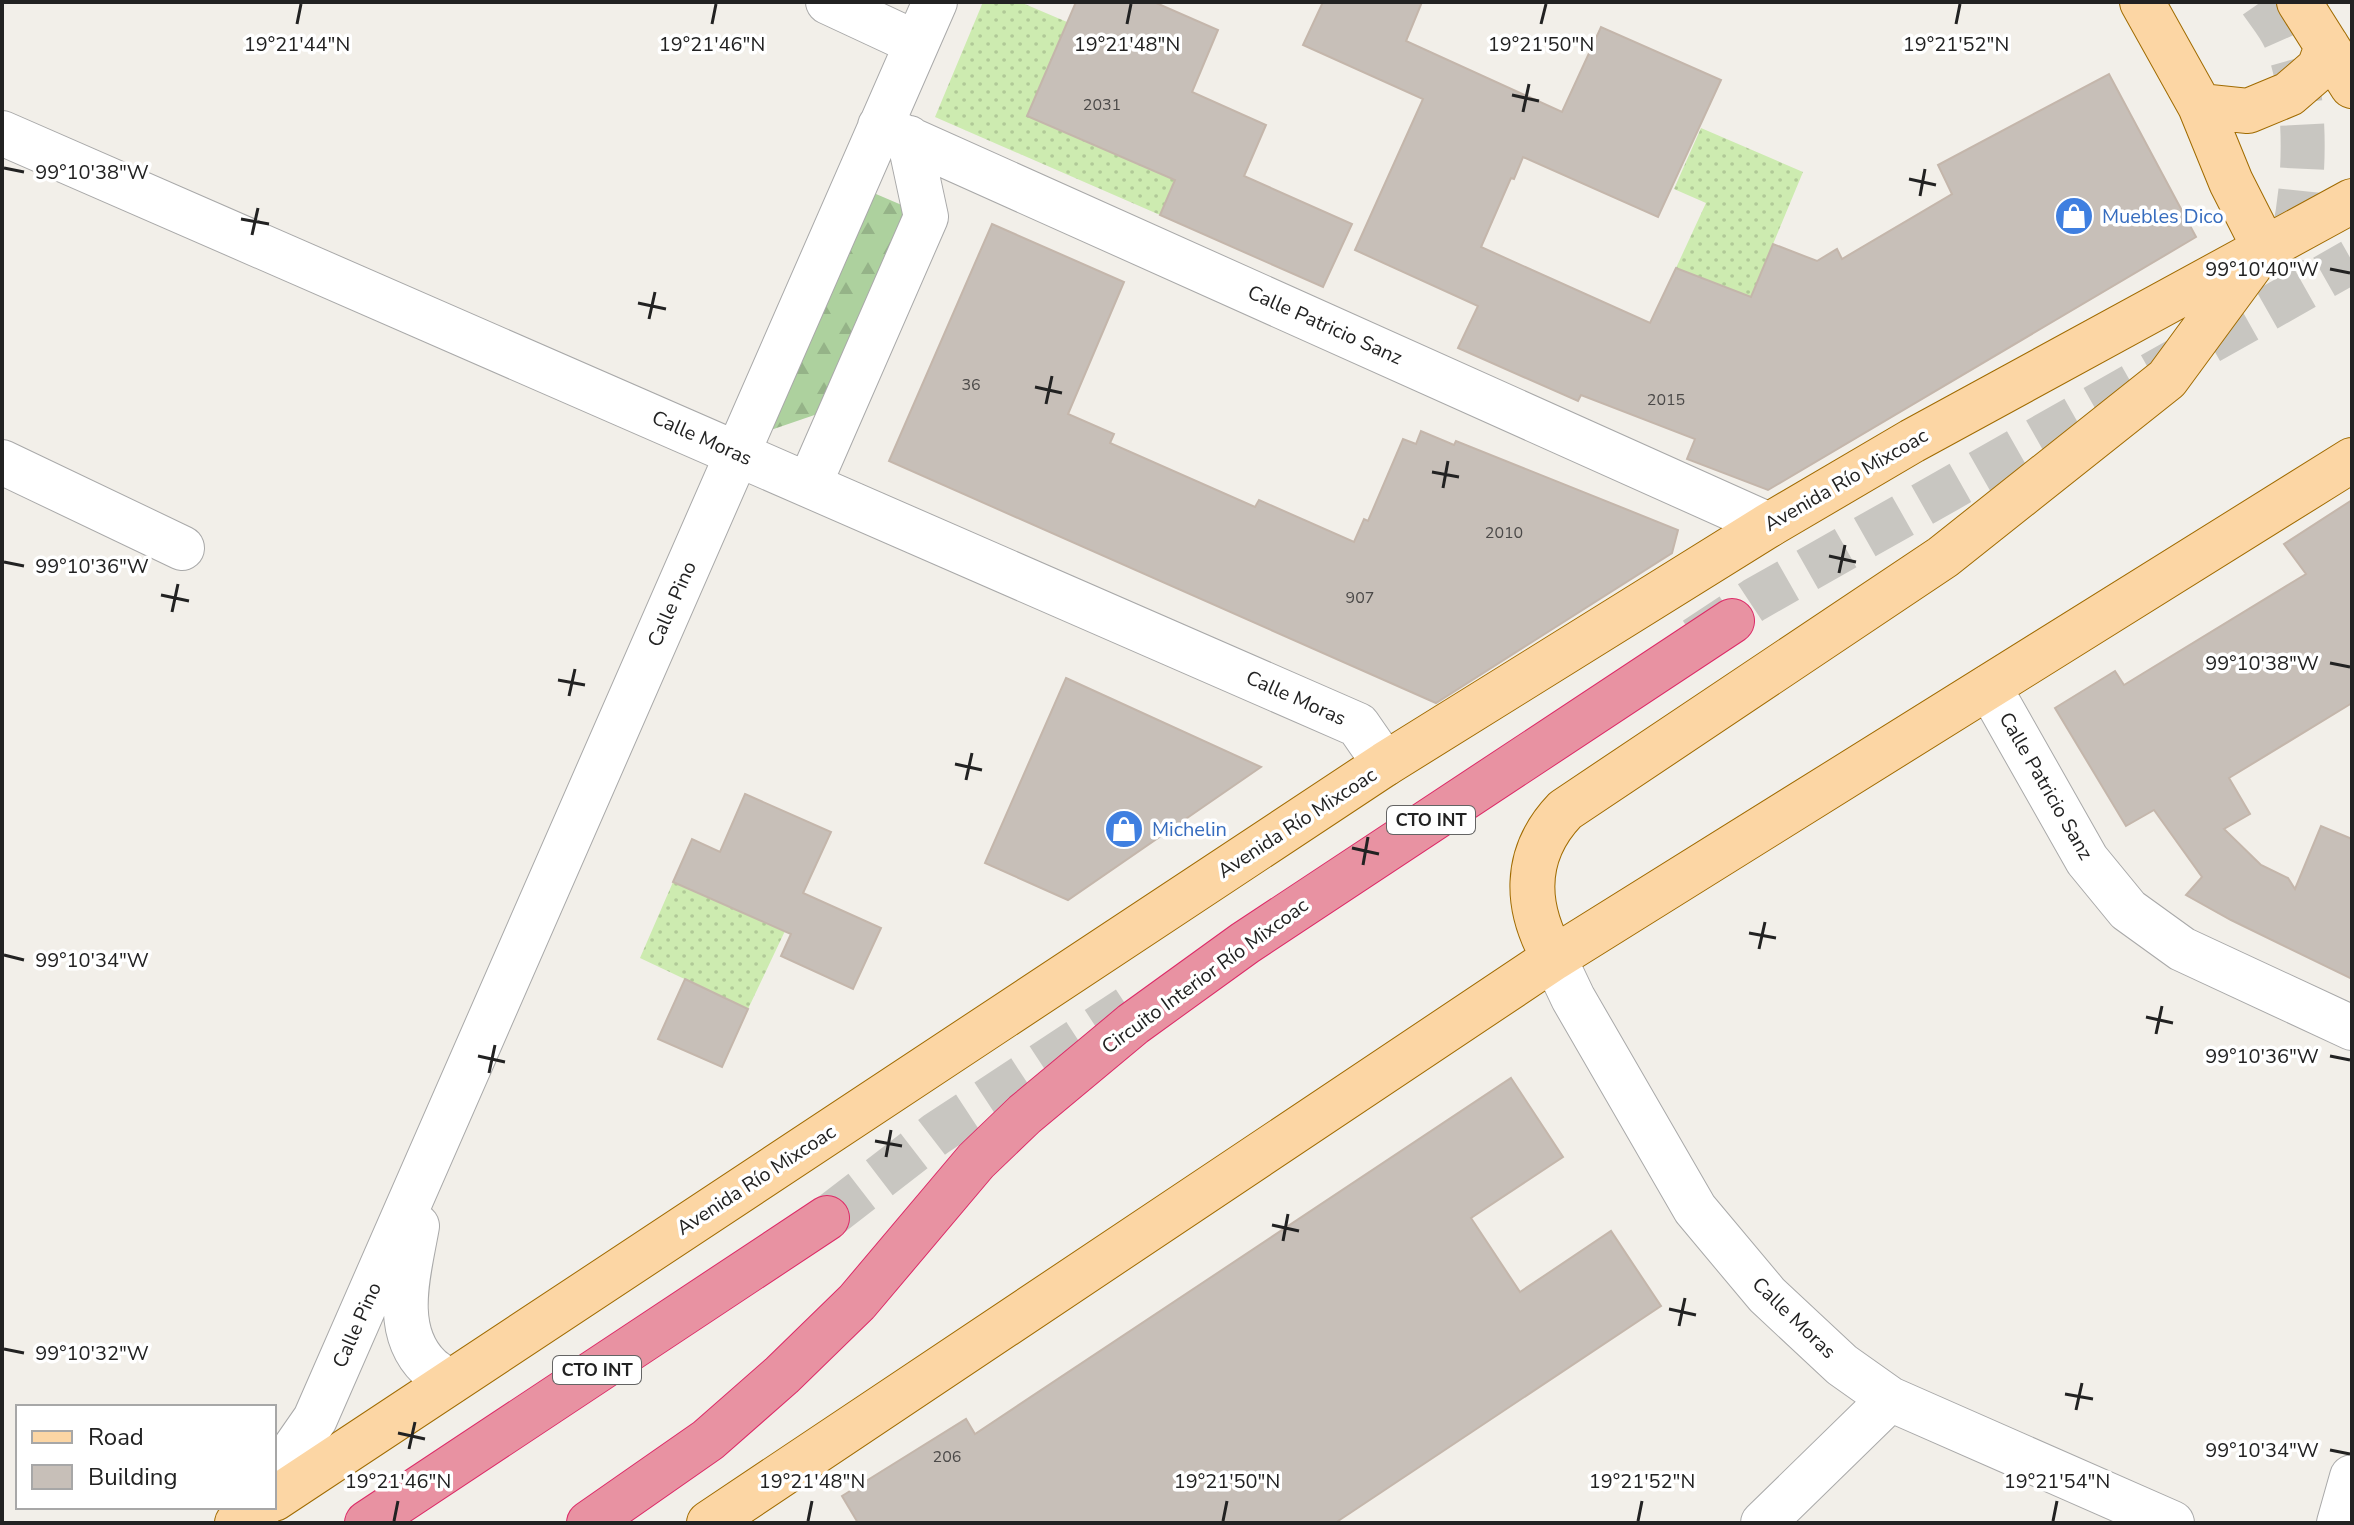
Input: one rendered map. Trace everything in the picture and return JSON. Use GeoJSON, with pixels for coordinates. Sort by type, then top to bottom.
{"type":"FeatureCollection","features":[{"type":"Feature","properties":{"kind":"highway","name":"Circuito Interior Río Mixcoac"},"geometry":{"type":"LineString","coordinates":[[589,1523],[708,1440],[782,1375],[857,1302],[976,1161],[1025,1114],[1133,1024],[1245,943],[1732,621]]}},
{"type":"Feature","properties":{"kind":"highway","name":"CTO INT"},"geometry":{"type":"LineString","coordinates":[[367,1523],[827,1218]]}},
{"type":"Feature","properties":{"kind":"main road"},"geometry":{"type":"LineString","coordinates":[[1554,958],[1538,927],[1532,888],[1541,844],[1565,810],[1943,557],[2155,389],[2167,379],[2264,247],[2231,182],[2200,106],[2142,2]]}},
{"type":"Feature","properties":{"kind":"main road"},"geometry":{"type":"LineString","coordinates":[[2299,2],[2352,86]]}},
{"type":"Feature","properties":{"kind":"main road"},"geometry":{"type":"LineString","coordinates":[[2200,106],[2248,111],[2289,94],[2319,68],[2327,46]]}},
{"type":"Feature","properties":{"kind":"main road","name":"Avenida Río Mixcoac"},"geometry":{"type":"LineString","coordinates":[[276,1496],[1385,764],[1769,525],[1912,441],[2352,201]]}},
{"type":"Feature","properties":{"kind":"main road"},"geometry":{"type":"LineString","coordinates":[[709,1523],[1554,958],[2352,460]]}},
{"type":"Feature","properties":{"kind":"street"},"geometry":{"type":"LineString","coordinates":[[828,2],[916,43]]}},
{"type":"Feature","properties":{"kind":"street","name":"Calle Pino"},"geometry":{"type":"LineString","coordinates":[[276,1475],[315,1419],[737,454],[895,132],[916,43],[935,2]]}},
{"type":"Feature","properties":{"kind":"street"},"geometry":{"type":"LineString","coordinates":[[809,485],[926,217],[895,132]]}},
{"type":"Feature","properties":{"kind":"street","name":"Calle Patricio Sanz"},"geometry":{"type":"LineString","coordinates":[[895,132],[1769,525]]}},
{"type":"Feature","properties":{"kind":"street","name":"Calle Moras"},"geometry":{"type":"LineString","coordinates":[[2,133],[1358,725],[1385,764]]}},
{"type":"Feature","properties":{"kind":"street"},"geometry":{"type":"LineString","coordinates":[[2,462],[182,548]]}},
{"type":"Feature","properties":{"kind":"street","name":"Calle Patricio Sanz"},"geometry":{"type":"LineString","coordinates":[[1989,687],[2087,860],[2128,910],[2182,949],[2352,1028]]}},
{"type":"Feature","properties":{"kind":"street","name":"Calle Moras"},"geometry":{"type":"LineString","coordinates":[[1554,958],[1573,998],[1695,1209],[1767,1295],[1842,1365],[1890,1399],[2172,1523]]}},
{"type":"Feature","properties":{"kind":"street","name":"Calle Pino"},"geometry":{"type":"LineString","coordinates":[[427,1164],[405,1315],[411,1340],[428,1366],[450,1382]]}},
{"type":"Feature","properties":{"kind":"street"},"geometry":{"type":"LineString","coordinates":[[1763,1523],[1890,1399]]}},
{"type":"Feature","properties":{"kind":"street"},"geometry":{"type":"LineString","coordinates":[[2339,1523],[2352,1477]]}},
{"type":"Feature","properties":{"kind":"green space"},"geometry":{"type":"Polygon","coordinates":[[[983,2],[1020,2],[1067,22],[1027,116],[1175,180],[1160,215],[935,117],[983,2]]]}},
{"type":"Feature","properties":{"kind":"green space"},"geometry":{"type":"Polygon","coordinates":[[[1701,128],[1803,172],[1751,297],[1676,268],[1706,203],[1674,189],[1701,128]]]}},
{"type":"Feature","properties":{"kind":"green space"},"geometry":{"type":"Polygon","coordinates":[[[862,188],[918,212],[832,409],[753,436],[862,188]]]}},
{"type":"Feature","properties":{"kind":"green space"},"geometry":{"type":"Polygon","coordinates":[[[752,870],[803,893],[748,1009],[640,958],[673,882],[733,908],[752,870]]]}},
{"type":"Feature","properties":{"kind":"building"},"geometry":{"type":"Polygon","coordinates":[[[1076,2],[1154,2],[1218,30],[1192,92],[1266,125],[1244,176],[1352,224],[1323,287],[1160,215],[1175,180],[1027,116],[1076,2]]]}},
{"type":"Feature","properties":{"kind":"building"},"geometry":{"type":"Polygon","coordinates":[[[1323,2],[1422,2],[1406,41],[1562,112],[1601,27],[1721,80],[1658,217],[1523,157],[1481,247],[1650,323],[1676,268],[1751,297],[1773,244],[1817,261],[1837,249],[1842,259],[1952,194],[1938,165],[2109,74],[2196,237],[1768,490],[1687,459],[1695,439],[1581,395],[1578,401],[1458,348],[1478,306],[1355,250],[1423,99],[1303,45],[1323,2]]]}},
{"type":"Feature","properties":{"kind":"building"},"geometry":{"type":"Polygon","coordinates":[[[992,224],[1124,282],[1068,414],[1114,434],[1110,443],[1255,507],[1259,500],[1354,542],[1364,519],[1368,521],[1403,439],[1416,444],[1421,431],[1454,445],[1456,441],[1678,530],[1672,553],[1436,703],[889,461],[992,224]]]}},
{"type":"Feature","properties":{"kind":"building"},"geometry":{"type":"Polygon","coordinates":[[[2352,500],[2352,703],[2229,778],[2250,814],[2224,829],[2261,865],[2288,878],[2295,889],[2321,826],[2352,839],[2352,979],[2186,895],[2202,877],[2154,810],[2126,826],[2055,708],[2115,671],[2124,685],[2306,574],[2284,544],[2352,500]]]}},
{"type":"Feature","properties":{"kind":"building"},"geometry":{"type":"Polygon","coordinates":[[[1066,678],[1261,767],[1068,900],[985,863],[1066,678]]]}},
{"type":"Feature","properties":{"kind":"building"},"geometry":{"type":"Polygon","coordinates":[[[745,794],[831,832],[803,893],[881,928],[853,989],[781,956],[791,934],[673,882],[692,839],[720,852],[745,794]]]}},
{"type":"Feature","properties":{"kind":"building"},"geometry":{"type":"Polygon","coordinates":[[[685,979],[748,1009],[722,1067],[658,1039],[685,979]]]}},
{"type":"Feature","properties":{"kind":"building"},"geometry":{"type":"Polygon","coordinates":[[[1511,1078],[1563,1157],[1471,1218],[1520,1292],[1611,1231],[1661,1306],[1335,1523],[858,1523],[842,1496],[966,1419],[975,1434],[1511,1078]]]}},
{"type":"Feature","properties":{"kind":"tunnel"},"geometry":{"type":"LineString","coordinates":[[2261,2],[2285,38],[2294,68],[2302,123],[2298,211],[2286,262]]}},
{"type":"Feature","properties":{"kind":"tunnel"},"geometry":{"type":"LineString","coordinates":[[1695,639],[1754,600],[2352,261]]}},
{"type":"Feature","properties":{"kind":"tunnel"},"geometry":{"type":"LineString","coordinates":[[827,1218],[936,1134],[1128,1008]]}},
{"type":"Feature","properties":{"kind":"place","name":"Muebles Dico"},"geometry":{"type":"Point","coordinates":[2074,216]}},
{"type":"Feature","properties":{"kind":"place","name":"Michelin"},"geometry":{"type":"Point","coordinates":[1124,829]}}]}
